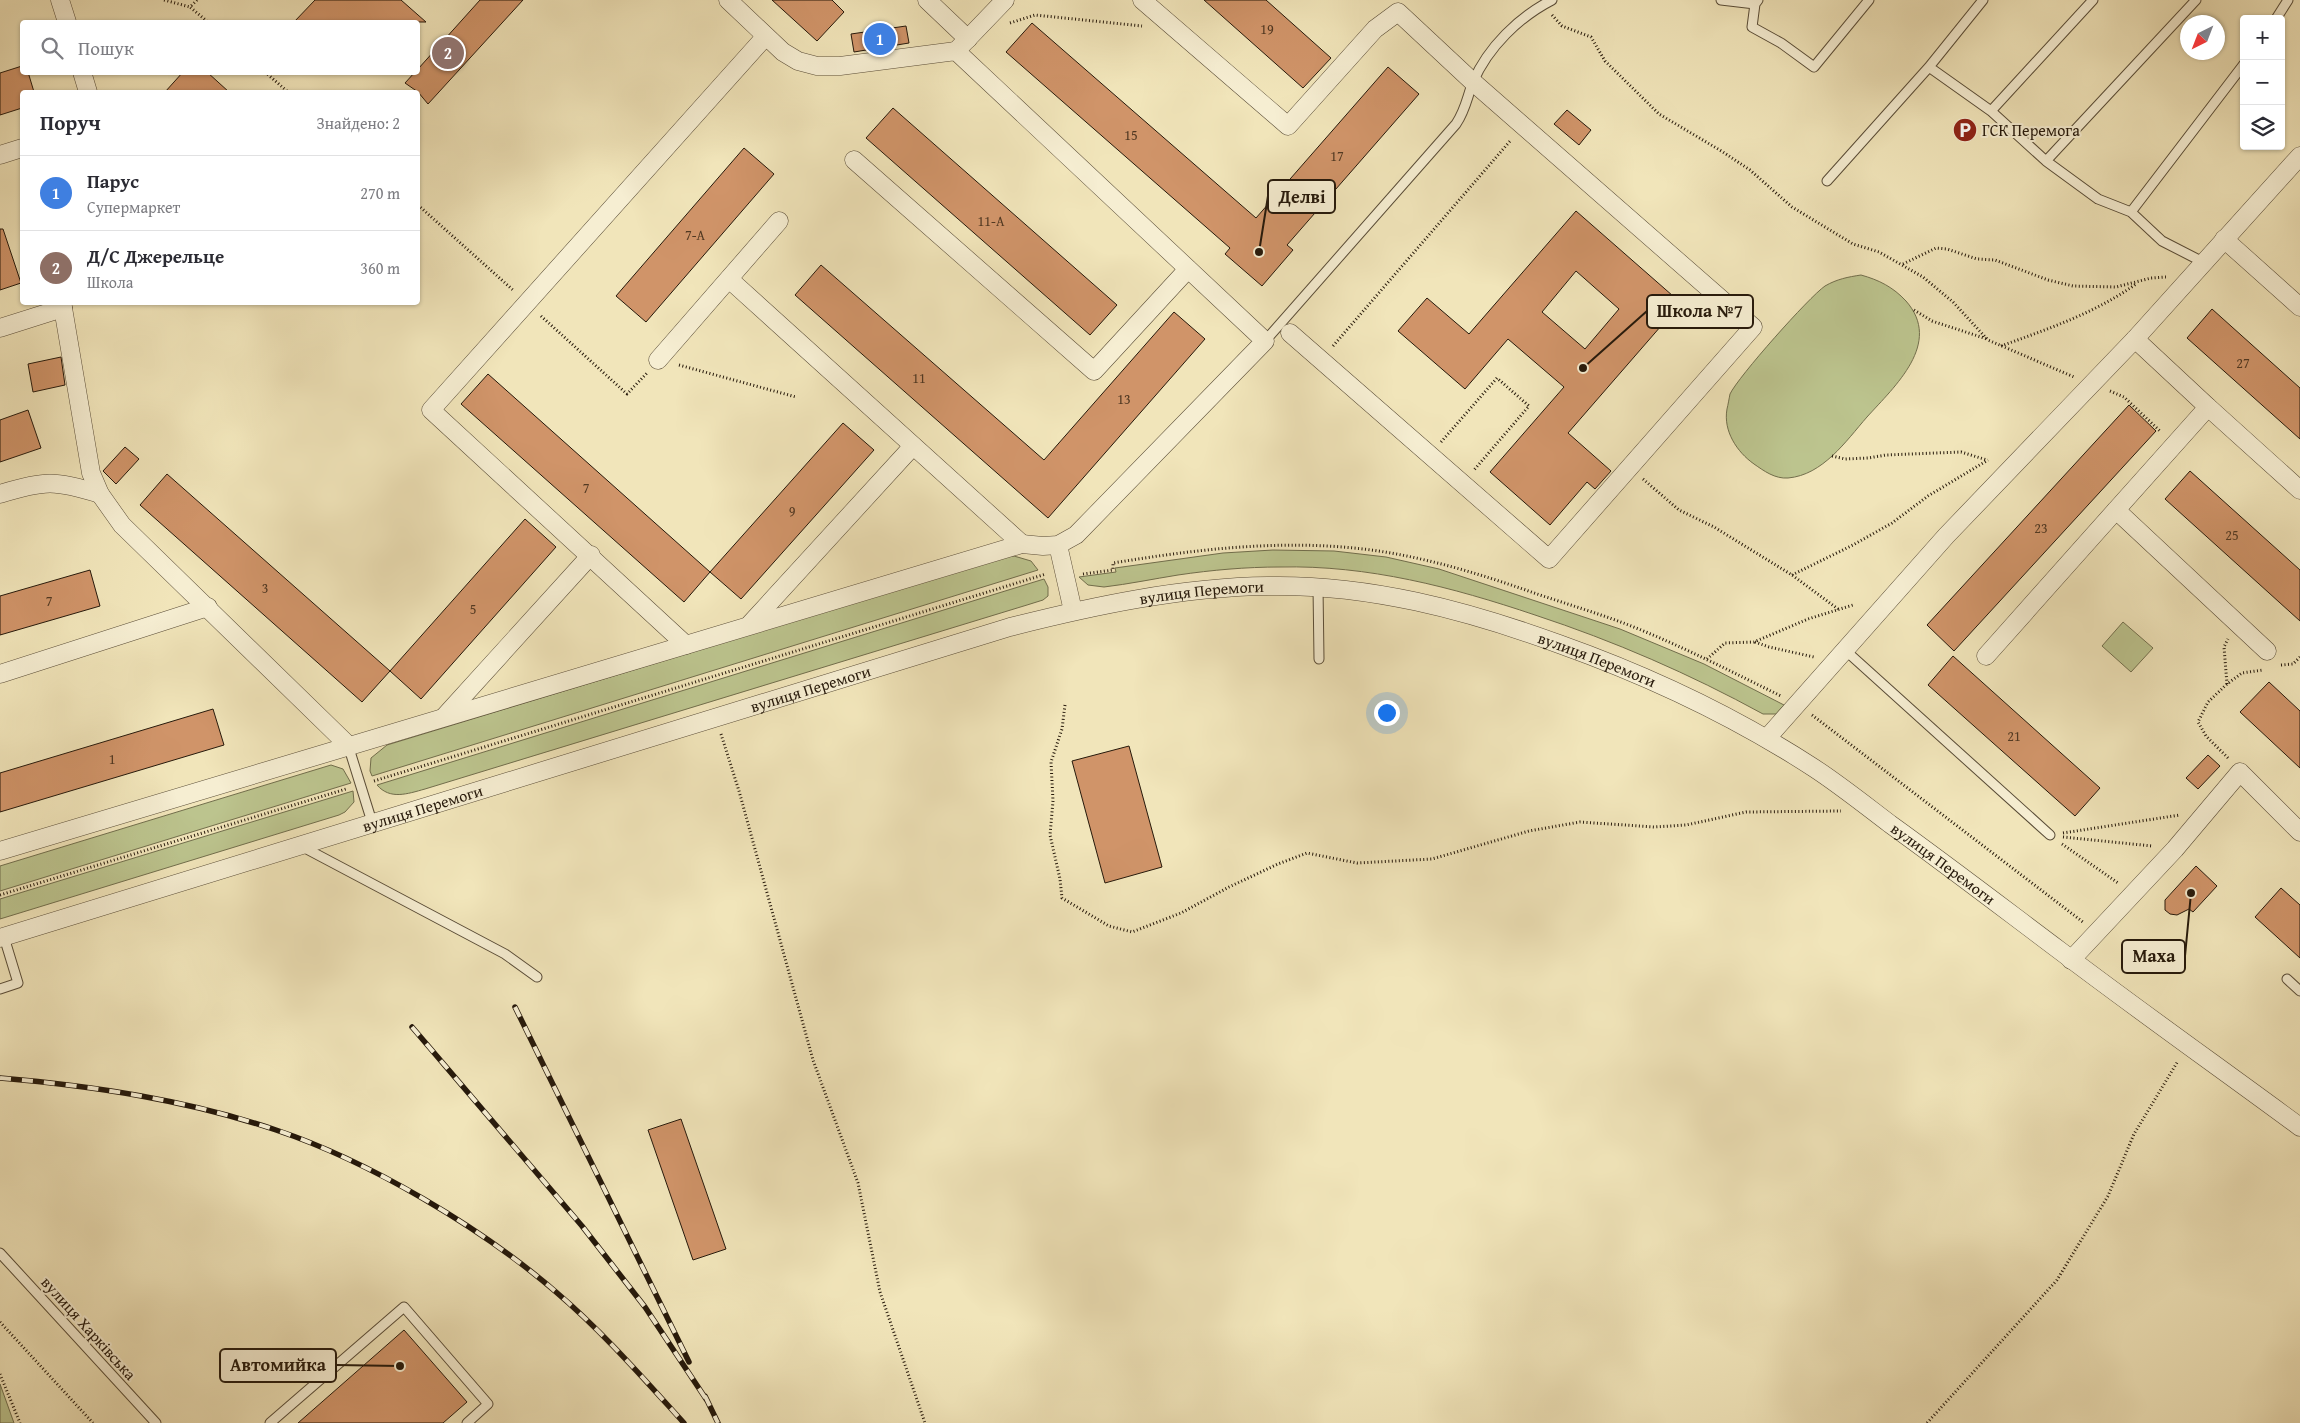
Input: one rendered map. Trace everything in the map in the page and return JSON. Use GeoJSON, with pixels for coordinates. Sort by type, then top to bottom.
{"type":"FeatureCollection","features":[{"type":"Feature","properties":{"kind":"street"},"geometry":{"type":"LineString","coordinates":[[60,0],[66,20]]}},
{"type":"Feature","properties":{"kind":"street"},"geometry":{"type":"LineString","coordinates":[[728,0],[783,52],[798,61],[817,66],[840,66],[956,51],[1005,0]]}},
{"type":"Feature","properties":{"kind":"street"},"geometry":{"type":"LineString","coordinates":[[927,0],[973,34]]}},
{"type":"Feature","properties":{"kind":"street"},"geometry":{"type":"LineString","coordinates":[[1142,0],[1288,126],[1375,29],[1398,12],[1473,82],[1753,327],[1549,559],[1290,332]]}},
{"type":"Feature","properties":{"kind":"street"},"geometry":{"type":"LineString","coordinates":[[686,645],[591,555],[432,410],[765,37]]}},
{"type":"Feature","properties":{"kind":"street"},"geometry":{"type":"LineString","coordinates":[[0,851],[686,645],[750,624],[1022,544],[1058,545],[1076,534],[1265,341],[956,51]]}},
{"type":"Feature","properties":{"kind":"street"},"geometry":{"type":"LineString","coordinates":[[83,75],[87,90]]}},
{"type":"Feature","properties":{"kind":"street"},"geometry":{"type":"LineString","coordinates":[[0,155],[20,149]]}},
{"type":"Feature","properties":{"kind":"street"},"geometry":{"type":"LineString","coordinates":[[1767,738],[1946,536],[2135,339],[2300,156]]}},
{"type":"Feature","properties":{"kind":"street"},"geometry":{"type":"LineString","coordinates":[[854,160],[1094,371],[1188,269]]}},
{"type":"Feature","properties":{"kind":"street"},"geometry":{"type":"LineString","coordinates":[[658,360],[780,221]]}},
{"type":"Feature","properties":{"kind":"street"},"geometry":{"type":"LineString","coordinates":[[2224,239],[2300,307]]}},
{"type":"Feature","properties":{"kind":"street"},"geometry":{"type":"LineString","coordinates":[[729,279],[1022,544]]}},
{"type":"Feature","properties":{"kind":"street"},"geometry":{"type":"LineString","coordinates":[[0,328],[62,305],[91,473],[100,494],[122,525],[348,745]]}},
{"type":"Feature","properties":{"kind":"street"},"geometry":{"type":"LineString","coordinates":[[2135,339],[2300,490]]}},
{"type":"Feature","properties":{"kind":"street"},"geometry":{"type":"LineString","coordinates":[[1986,656],[2208,407]]}},
{"type":"Feature","properties":{"kind":"street"},"geometry":{"type":"LineString","coordinates":[[750,624],[913,446]]}},
{"type":"Feature","properties":{"kind":"street"},"geometry":{"type":"LineString","coordinates":[[0,494],[33,484],[52,483],[68,484],[100,494]]}},
{"type":"Feature","properties":{"kind":"street"},"geometry":{"type":"LineString","coordinates":[[2116,510],[2236,623],[2272,661]]}},
{"type":"Feature","properties":{"kind":"street"},"geometry":{"type":"LineString","coordinates":[[1058,545],[1073,611]]}},
{"type":"Feature","properties":{"kind":"street"},"geometry":{"type":"LineString","coordinates":[[444,717],[591,555]]}},
{"type":"Feature","properties":{"kind":"street","name":"вулиця Перемоги"},"geometry":{"type":"LineString","coordinates":[[2,937],[1010,627],[1073,611],[1223,588],[1269,586],[1318,587],[1365,591],[1409,599],[1513,627],[1600,658],[1684,694],[1767,738],[1818,770],[2071,960],[2300,1127]]}},
{"type":"Feature","properties":{"kind":"street"},"geometry":{"type":"LineString","coordinates":[[0,674],[208,607]]}},
{"type":"Feature","properties":{"kind":"street"},"geometry":{"type":"LineString","coordinates":[[2071,960],[2175,849],[2240,772],[2300,832]]}},
{"type":"Feature","properties":{"kind":"lane"},"geometry":{"type":"LineString","coordinates":[[1725,0],[1756,2],[1752,27],[1781,43],[1814,66],[1869,0]]}},
{"type":"Feature","properties":{"kind":"lane"},"geometry":{"type":"LineString","coordinates":[[1827,180],[1929,68],[1983,0]]}},
{"type":"Feature","properties":{"kind":"lane"},"geometry":{"type":"LineString","coordinates":[[1991,111],[2093,0]]}},
{"type":"Feature","properties":{"kind":"lane"},"geometry":{"type":"LineString","coordinates":[[2046,161],[2196,0]]}},
{"type":"Feature","properties":{"kind":"lane"},"geometry":{"type":"LineString","coordinates":[[2279,15],[2288,0]]}},
{"type":"Feature","properties":{"kind":"lane"},"geometry":{"type":"LineString","coordinates":[[1265,341],[1456,124],[1465,110],[1473,82],[1491,48],[1523,20],[1549,2]]}},
{"type":"Feature","properties":{"kind":"lane"},"geometry":{"type":"LineString","coordinates":[[1929,68],[1991,111],[2046,161],[2098,200],[2131,212],[2162,241],[2203,262]]}},
{"type":"Feature","properties":{"kind":"lane"},"geometry":{"type":"LineString","coordinates":[[2131,212],[2240,69]]}},
{"type":"Feature","properties":{"kind":"lane"},"geometry":{"type":"LineString","coordinates":[[1318,587],[1319,659]]}},
{"type":"Feature","properties":{"kind":"lane"},"geometry":{"type":"LineString","coordinates":[[1841,656],[2050,836]]}},
{"type":"Feature","properties":{"kind":"lane"},"geometry":{"type":"LineString","coordinates":[[348,745],[372,822]]}},
{"type":"Feature","properties":{"kind":"lane"},"geometry":{"type":"LineString","coordinates":[[298,845],[505,954],[537,977]]}},
{"type":"Feature","properties":{"kind":"lane"},"geometry":{"type":"LineString","coordinates":[[0,989],[18,983],[2,937]]}},
{"type":"Feature","properties":{"kind":"lane"},"geometry":{"type":"LineString","coordinates":[[2287,979],[2300,991]]}},
{"type":"Feature","properties":{"kind":"lane","name":"вулиця Харківська"},"geometry":{"type":"LineString","coordinates":[[0,1253],[156,1423]]}},
{"type":"Feature","properties":{"kind":"lane"},"geometry":{"type":"LineString","coordinates":[[270,1423],[404,1306],[488,1404],[467,1423]]}},
{"type":"Feature","properties":{"kind":"path"},"geometry":{"type":"LineString","coordinates":[[164,0],[190,7],[206,20]]}},
{"type":"Feature","properties":{"kind":"path"},"geometry":{"type":"LineString","coordinates":[[190,7],[197,0]]}},
{"type":"Feature","properties":{"kind":"path"},"geometry":{"type":"LineString","coordinates":[[1549,2],[1555,20],[1562,26],[1590,37],[1605,61],[1659,114],[1743,166],[1792,207],[1814,219],[1831,233],[1853,244],[1880,252],[1903,264],[1953,302],[1988,340]]}},
{"type":"Feature","properties":{"kind":"path"},"geometry":{"type":"LineString","coordinates":[[973,34],[1035,15],[1175,28]]}},
{"type":"Feature","properties":{"kind":"path"},"geometry":{"type":"LineString","coordinates":[[268,75],[286,90]]}},
{"type":"Feature","properties":{"kind":"path"},"geometry":{"type":"LineString","coordinates":[[1331,349],[1524,125]]}},
{"type":"Feature","properties":{"kind":"path"},"geometry":{"type":"LineString","coordinates":[[420,207],[627,394],[658,360],[796,397]]}},
{"type":"Feature","properties":{"kind":"path"},"geometry":{"type":"LineString","coordinates":[[1903,264],[1936,248],[1947,249],[1977,259],[1995,260],[2048,280],[2073,286],[2109,287],[2151,278],[2191,275]]}},
{"type":"Feature","properties":{"kind":"path"},"geometry":{"type":"LineString","coordinates":[[2001,347],[2092,310],[2116,298],[2138,282]]}},
{"type":"Feature","properties":{"kind":"path"},"geometry":{"type":"LineString","coordinates":[[1914,310],[1932,321],[1988,340],[2124,398],[2175,444]]}},
{"type":"Feature","properties":{"kind":"path"},"geometry":{"type":"LineString","coordinates":[[1440,444],[1497,378],[1529,406],[1472,472],[1466,466]]}},
{"type":"Feature","properties":{"kind":"path"},"geometry":{"type":"LineString","coordinates":[[1433,438],[1447,449]]}},
{"type":"Feature","properties":{"kind":"path"},"geometry":{"type":"LineString","coordinates":[[1792,575],[1892,523],[1928,496],[1988,460],[1961,452],[1886,455],[1845,459],[1832,456]]}},
{"type":"Feature","properties":{"kind":"path"},"geometry":{"type":"LineString","coordinates":[[1630,468],[1680,510],[1714,527],[1792,575],[1838,609]]}},
{"type":"Feature","properties":{"kind":"path"},"geometry":{"type":"LineString","coordinates":[[0,895],[1036,577],[1065,573],[1078,575],[1113,570],[1113,564],[1178,552],[1272,545],[1354,548],[1409,557],[1496,580],[1627,624],[1707,659],[1797,704],[2098,933]]}},
{"type":"Feature","properties":{"kind":"path"},"geometry":{"type":"LineString","coordinates":[[1707,659],[1725,643],[1754,642],[1838,609],[1853,605]]}},
{"type":"Feature","properties":{"kind":"path"},"geometry":{"type":"LineString","coordinates":[[2227,684],[2224,647],[2236,623]]}},
{"type":"Feature","properties":{"kind":"path"},"geometry":{"type":"LineString","coordinates":[[1754,642],[1769,647],[1841,656]]}},
{"type":"Feature","properties":{"kind":"path"},"geometry":{"type":"LineString","coordinates":[[2293,664],[2300,657]]}},
{"type":"Feature","properties":{"kind":"path"},"geometry":{"type":"LineString","coordinates":[[2240,772],[2206,736],[2198,722],[2208,702],[2242,673],[2256,672],[2272,661],[2300,665]]}},
{"type":"Feature","properties":{"kind":"path"},"geometry":{"type":"LineString","coordinates":[[1065,705],[1062,729],[1051,762],[1053,801],[1050,834],[1060,879],[1062,898],[1109,926],[1132,932],[1181,913],[1229,886],[1278,864],[1306,854],[1356,862],[1432,859],[1529,831],[1580,822],[1670,826],[1686,825],[1746,812],[1828,812],[1868,808]]}},
{"type":"Feature","properties":{"kind":"path"},"geometry":{"type":"LineString","coordinates":[[716,718],[739,791],[813,1060],[858,1183],[880,1292],[925,1423]]}},
{"type":"Feature","properties":{"kind":"path"},"geometry":{"type":"LineString","coordinates":[[2050,836],[2208,810]]}},
{"type":"Feature","properties":{"kind":"path"},"geometry":{"type":"LineString","coordinates":[[2050,836],[2175,849]]}},
{"type":"Feature","properties":{"kind":"path"},"geometry":{"type":"LineString","coordinates":[[2050,836],[2134,894]]}},
{"type":"Feature","properties":{"kind":"path"},"geometry":{"type":"LineString","coordinates":[[1927,1423],[2057,1280],[2108,1196],[2134,1134],[2188,1044]]}},
{"type":"Feature","properties":{"kind":"path"},"geometry":{"type":"LineString","coordinates":[[0,1322],[93,1423]]}},
{"type":"Feature","properties":{"kind":"path"},"geometry":{"type":"LineString","coordinates":[[0,1374],[20,1423]]}},
{"type":"Feature","properties":{"kind":"green space"},"geometry":{"type":"Polygon","coordinates":[[[1861,275],[1891,288],[1906,301],[1916,317],[1919,332],[1917,348],[1911,363],[1890,392],[1842,446],[1823,464],[1801,476],[1788,478],[1770,474],[1758,467],[1742,453],[1729,433],[1726,417],[1730,394],[1759,355],[1817,293],[1825,286],[1834,282],[1861,275]]]}},
{"type":"Feature","properties":{"kind":"green space"},"geometry":{"type":"Polygon","coordinates":[[[1273,550],[1334,551],[1386,557],[1439,569],[1620,629],[1704,664],[1784,705],[1776,714],[1763,714],[1708,685],[1651,659],[1564,625],[1473,595],[1377,574],[1313,567],[1229,569],[1104,587],[1088,585],[1079,577],[1116,572],[1115,568],[1223,553],[1273,550]]]}},
{"type":"Feature","properties":{"kind":"green space"},"geometry":{"type":"Polygon","coordinates":[[[1014,556],[1031,561],[1038,570],[372,776],[370,771],[371,758],[387,745],[1004,557],[1014,556]]]}},
{"type":"Feature","properties":{"kind":"green space"},"geometry":{"type":"Polygon","coordinates":[[[1044,579],[1048,587],[1048,596],[1043,600],[1027,605],[418,791],[393,794],[387,793],[377,785],[1044,579]]]}},
{"type":"Feature","properties":{"kind":"green space"},"geometry":{"type":"Polygon","coordinates":[[[2123,622],[2153,648],[2131,672],[2102,646],[2123,622]]]}},
{"type":"Feature","properties":{"kind":"green space"},"geometry":{"type":"Polygon","coordinates":[[[331,765],[343,769],[351,783],[0,891],[0,866],[331,765]]]}},
{"type":"Feature","properties":{"kind":"green space"},"geometry":{"type":"Polygon","coordinates":[[[353,791],[354,802],[345,812],[339,815],[0,919],[0,899],[353,791]]]}},
{"type":"Feature","properties":{"kind":"green space"},"geometry":{"type":"Polygon","coordinates":[[[0,1384],[14,1423],[0,1423],[0,1384]]]}},
{"type":"Feature","properties":{"kind":"building"},"geometry":{"type":"Polygon","coordinates":[[[315,0],[401,0],[426,22],[420,22],[420,20],[296,20],[315,0]]]}},
{"type":"Feature","properties":{"kind":"building"},"geometry":{"type":"Polygon","coordinates":[[[480,0],[523,0],[428,104],[420,94],[420,90],[415,90],[405,83],[412,75],[420,75],[420,67],[480,0]]]}},
{"type":"Feature","properties":{"kind":"building"},"geometry":{"type":"Polygon","coordinates":[[[772,0],[832,0],[844,12],[817,41],[772,0]]]}},
{"type":"Feature","properties":{"kind":"building"},"geometry":{"type":"Polygon","coordinates":[[[1204,0],[1266,0],[1331,58],[1303,88],[1204,0]]]}},
{"type":"Feature","properties":{"kind":"building"},"geometry":{"type":"Polygon","coordinates":[[[1032,23],[1256,218],[1388,67],[1419,94],[1287,245],[1293,250],[1262,286],[1225,254],[1230,248],[1006,52],[1032,23]]]}},
{"type":"Feature","properties":{"kind":"building"},"geometry":{"type":"Polygon","coordinates":[[[906,26],[909,43],[854,52],[851,34],[906,26]]]}},
{"type":"Feature","properties":{"kind":"building"},"geometry":{"type":"Polygon","coordinates":[[[20,67],[20,75],[29,75],[33,90],[20,90],[20,109],[0,115],[0,73],[20,67]]]}},
{"type":"Feature","properties":{"kind":"building"},"geometry":{"type":"Polygon","coordinates":[[[180,75],[210,75],[227,90],[167,90],[180,75]]]}},
{"type":"Feature","properties":{"kind":"building"},"geometry":{"type":"Polygon","coordinates":[[[893,108],[1117,305],[1090,335],[866,138],[893,108]]]}},
{"type":"Feature","properties":{"kind":"building"},"geometry":{"type":"Polygon","coordinates":[[[1567,110],[1591,130],[1579,145],[1554,124],[1567,110]]]}},
{"type":"Feature","properties":{"kind":"building"},"geometry":{"type":"Polygon","coordinates":[[[744,148],[774,174],[646,322],[616,296],[744,148]]]}},
{"type":"Feature","properties":{"kind":"building"},"geometry":{"type":"Polygon","coordinates":[[[1576,211],[1681,303],[1568,433],[1611,471],[1595,489],[1587,482],[1550,525],[1490,472],[1564,387],[1508,339],[1465,389],[1398,331],[1427,298],[1469,334],[1576,211]],[[1576,271],[1542,312],[1585,349],[1619,309],[1576,271]]]}},
{"type":"Feature","properties":{"kind":"building"},"geometry":{"type":"Polygon","coordinates":[[[0,229],[3,229],[20,283],[0,290],[0,229]]]}},
{"type":"Feature","properties":{"kind":"building"},"geometry":{"type":"Polygon","coordinates":[[[821,265],[1044,460],[1174,312],[1205,339],[1048,518],[795,295],[821,265]]]}},
{"type":"Feature","properties":{"kind":"building"},"geometry":{"type":"Polygon","coordinates":[[[2212,309],[2300,388],[2300,439],[2187,338],[2212,309]]]}},
{"type":"Feature","properties":{"kind":"building"},"geometry":{"type":"Polygon","coordinates":[[[61,357],[65,385],[33,392],[28,364],[61,357]]]}},
{"type":"Feature","properties":{"kind":"building"},"geometry":{"type":"Polygon","coordinates":[[[488,374],[710,572],[684,602],[461,404],[488,374]]]}},
{"type":"Feature","properties":{"kind":"building"},"geometry":{"type":"Polygon","coordinates":[[[2129,405],[2156,431],[1954,651],[1927,625],[2129,405]]]}},
{"type":"Feature","properties":{"kind":"building"},"geometry":{"type":"Polygon","coordinates":[[[28,410],[41,448],[0,462],[0,420],[28,410]]]}},
{"type":"Feature","properties":{"kind":"building"},"geometry":{"type":"Polygon","coordinates":[[[843,423],[874,450],[741,599],[710,572],[843,423]]]}},
{"type":"Feature","properties":{"kind":"building"},"geometry":{"type":"Polygon","coordinates":[[[125,447],[139,459],[116,484],[103,471],[125,447]]]}},
{"type":"Feature","properties":{"kind":"building"},"geometry":{"type":"Polygon","coordinates":[[[2190,471],[2300,570],[2300,621],[2165,499],[2190,471]]]}},
{"type":"Feature","properties":{"kind":"building"},"geometry":{"type":"Polygon","coordinates":[[[167,474],[390,671],[362,702],[140,505],[167,474]]]}},
{"type":"Feature","properties":{"kind":"building"},"geometry":{"type":"Polygon","coordinates":[[[525,519],[556,547],[421,699],[390,671],[525,519]]]}},
{"type":"Feature","properties":{"kind":"building"},"geometry":{"type":"Polygon","coordinates":[[[90,570],[100,606],[0,635],[0,596],[90,570]]]}},
{"type":"Feature","properties":{"kind":"building"},"geometry":{"type":"Polygon","coordinates":[[[1953,656],[2100,788],[2075,816],[1928,685],[1953,656]]]}},
{"type":"Feature","properties":{"kind":"building"},"geometry":{"type":"Polygon","coordinates":[[[2269,682],[2300,711],[2300,768],[2240,712],[2269,682]]]}},
{"type":"Feature","properties":{"kind":"building"},"geometry":{"type":"Polygon","coordinates":[[[213,709],[224,745],[0,812],[0,773],[213,709]]]}},
{"type":"Feature","properties":{"kind":"building"},"geometry":{"type":"Polygon","coordinates":[[[1129,746],[1162,867],[1105,883],[1072,761],[1129,746]]]}},
{"type":"Feature","properties":{"kind":"building"},"geometry":{"type":"Polygon","coordinates":[[[2208,755],[2220,766],[2198,789],[2186,778],[2208,755]]]}},
{"type":"Feature","properties":{"kind":"building"},"geometry":{"type":"Polygon","coordinates":[[[2196,866],[2217,886],[2193,912],[2189,909],[2177,915],[2170,914],[2165,910],[2165,900],[2196,866]]]}},
{"type":"Feature","properties":{"kind":"building"},"geometry":{"type":"Polygon","coordinates":[[[2281,888],[2300,905],[2300,958],[2255,917],[2281,888]]]}},
{"type":"Feature","properties":{"kind":"building"},"geometry":{"type":"Polygon","coordinates":[[[681,1119],[726,1249],[693,1260],[648,1130],[681,1119]]]}},
{"type":"Feature","properties":{"kind":"building"},"geometry":{"type":"Polygon","coordinates":[[[404,1330],[467,1402],[443,1423],[298,1423],[404,1330]]]}},
{"type":"Feature","properties":{"kind":"railway"},"geometry":{"type":"LineString","coordinates":[[515,1007],[689,1362]]}},
{"type":"Feature","properties":{"kind":"railway"},"geometry":{"type":"LineString","coordinates":[[412,1027],[582,1226],[645,1307],[708,1402]]}},
{"type":"Feature","properties":{"kind":"railway"},"geometry":{"type":"LineString","coordinates":[[0,1078],[105,1090],[209,1110],[276,1130],[349,1159],[386,1178],[459,1221],[527,1268],[573,1307],[606,1339],[684,1423]]}},
{"type":"Feature","properties":{"kind":"railway"},"geometry":{"type":"LineString","coordinates":[[705,1396],[718,1423]]}},
{"type":"Feature","properties":{"kind":"place","name":"Парус"},"geometry":{"type":"Point","coordinates":[880,39]}},
{"type":"Feature","properties":{"kind":"place","name":"Д/С Джерельце"},"geometry":{"type":"Point","coordinates":[448,53]}},
{"type":"Feature","properties":{"kind":"place","name":"ГСК Перемога"},"geometry":{"type":"Point","coordinates":[1965,130]}},
{"type":"Feature","properties":{"kind":"place","name":"Делві"},"geometry":{"type":"Point","coordinates":[1259,252]}},
{"type":"Feature","properties":{"kind":"place","name":"Школа №7"},"geometry":{"type":"Point","coordinates":[1583,368]}},
{"type":"Feature","properties":{"kind":"place","name":"Маха"},"geometry":{"type":"Point","coordinates":[2191,893]}},
{"type":"Feature","properties":{"kind":"place","name":"Автомийка"},"geometry":{"type":"Point","coordinates":[400,1366]}}]}
